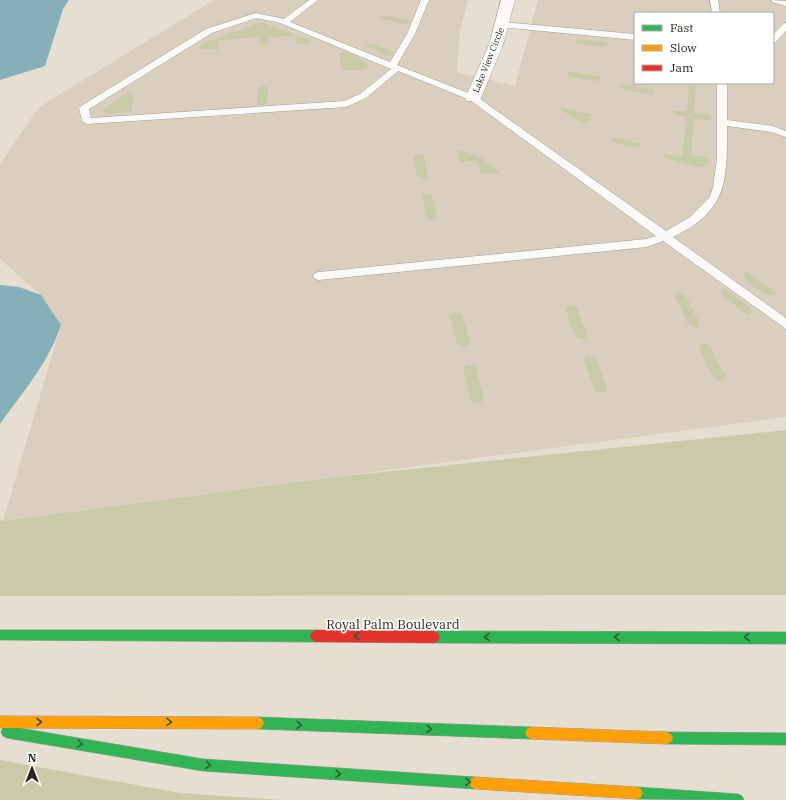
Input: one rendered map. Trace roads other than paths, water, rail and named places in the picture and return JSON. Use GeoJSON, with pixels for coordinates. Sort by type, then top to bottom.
{"type":"FeatureCollection","features":[{"type":"Feature","properties":{"kind":"main road","name":"Royal Palm Boulevard"},"geometry":{"type":"LineString","coordinates":[[0,635],[786,638]]}},
{"type":"Feature","properties":{"kind":"main road"},"geometry":{"type":"LineString","coordinates":[[0,722],[259,723],[651,738],[786,739]]}},
{"type":"Feature","properties":{"kind":"main road"},"geometry":{"type":"LineString","coordinates":[[0,731],[204,765],[738,800]]}},
{"type":"Feature","properties":{"kind":"street","name":"Lake View Circle"},"geometry":{"type":"LineString","coordinates":[[473,98],[496,45],[503,25],[508,0]]}},
{"type":"Feature","properties":{"kind":"lane"},"geometry":{"type":"LineString","coordinates":[[286,22],[314,0]]}},
{"type":"Feature","properties":{"kind":"lane"},"geometry":{"type":"LineString","coordinates":[[425,0],[411,34],[394,67],[363,96],[346,104],[87,121],[84,108],[209,31],[256,15],[286,22],[284,23],[394,67],[473,98],[786,324]]}},
{"type":"Feature","properties":{"kind":"lane"},"geometry":{"type":"LineString","coordinates":[[714,0],[716,12]]}},
{"type":"Feature","properties":{"kind":"lane"},"geometry":{"type":"LineString","coordinates":[[775,0],[786,4]]}},
{"type":"Feature","properties":{"kind":"lane"},"geometry":{"type":"LineString","coordinates":[[503,25],[634,37]]}},
{"type":"Feature","properties":{"kind":"lane"},"geometry":{"type":"LineString","coordinates":[[774,39],[786,26]]}},
{"type":"Feature","properties":{"kind":"lane"},"geometry":{"type":"LineString","coordinates":[[319,276],[647,243],[665,237],[690,222],[703,211],[715,197],[720,179],[722,84]]}},
{"type":"Feature","properties":{"kind":"lane"},"geometry":{"type":"LineString","coordinates":[[721,122],[773,129],[786,134]]}},
{"type":"Feature","properties":{"kind":"water"},"geometry":{"type":"Polygon","coordinates":[[[0,0],[69,0],[63,9],[45,66],[0,80],[0,0]]]}},
{"type":"Feature","properties":{"kind":"water"},"geometry":{"type":"Polygon","coordinates":[[[0,285],[19,287],[41,295],[61,325],[50,352],[0,424],[0,285]]]}}]}
